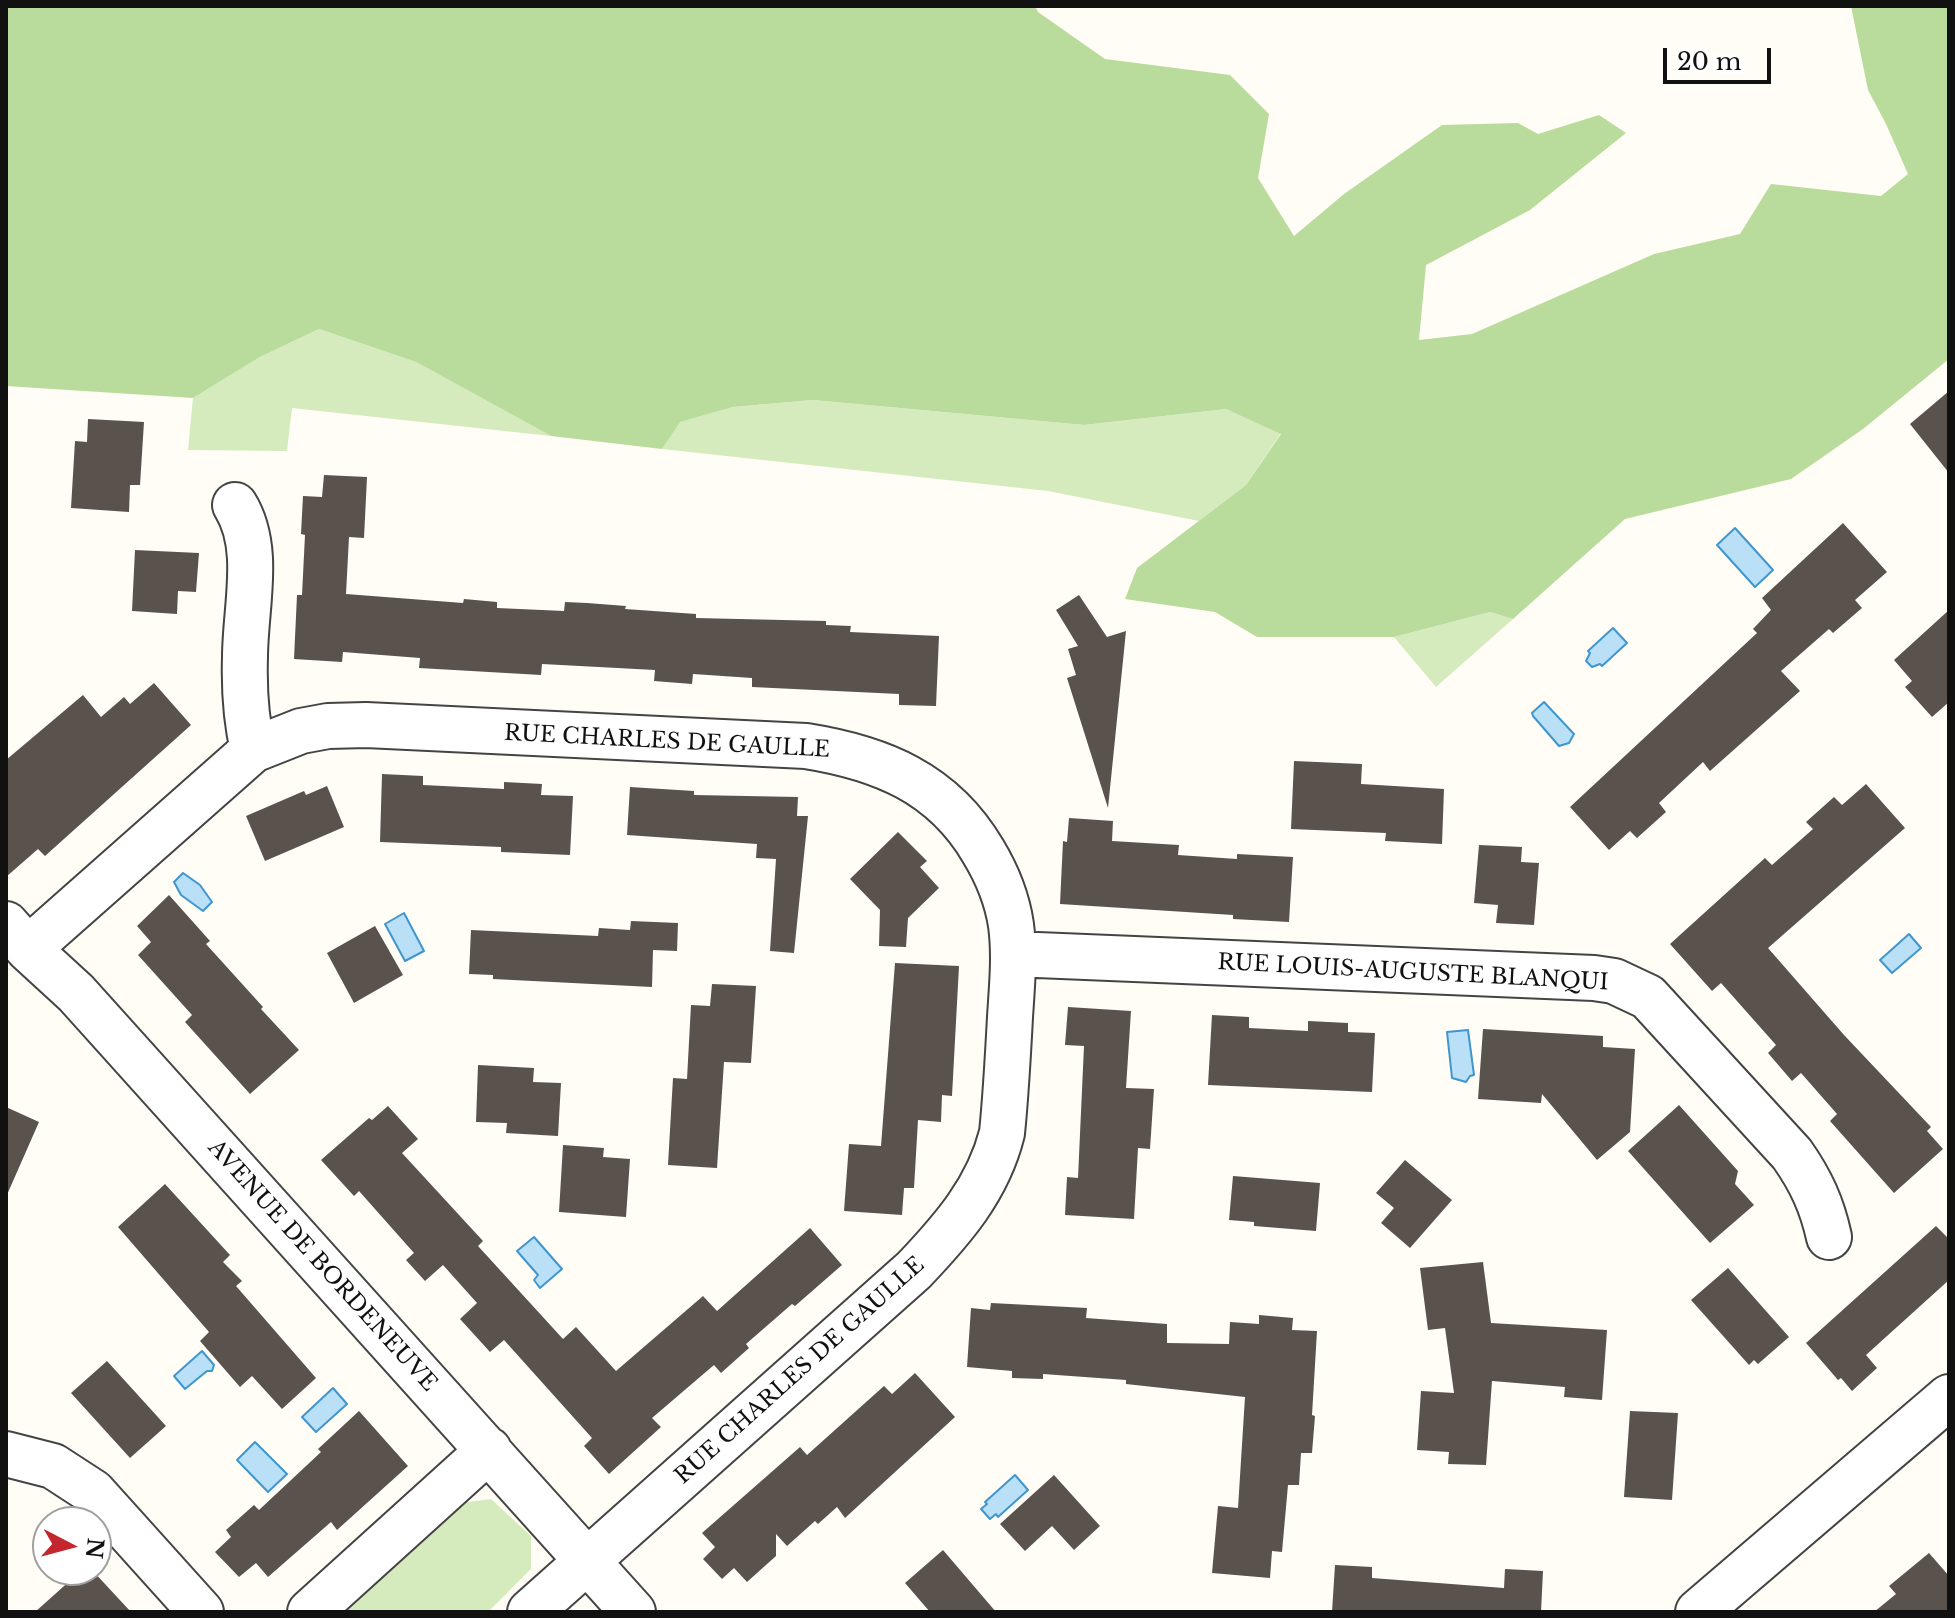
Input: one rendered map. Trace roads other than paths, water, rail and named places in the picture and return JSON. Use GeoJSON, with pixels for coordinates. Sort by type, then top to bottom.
{"type":"FeatureCollection","features":[{"type":"Feature","properties":{"kind":"street"},"geometry":{"type":"LineString","coordinates":[[235,505],[247,530],[250,553],[245,658],[248,728],[253,750]]}},
{"type":"Feature","properties":{"kind":"street","name":"RUE CHARLES DE GAULLE"},"geometry":{"type":"LineString","coordinates":[[17,937],[253,750],[301,731],[328,726],[366,725],[806,746],[846,752],[885,766],[938,796],[962,820],[995,871],[1011,923],[1013,954],[1002,1133],[996,1159],[972,1204],[914,1270],[530,1612]]}},
{"type":"Feature","properties":{"kind":"street","name":"AVENUE DE BORDENEUVE"},"geometry":{"type":"LineString","coordinates":[[17,937],[76,993],[633,1612]]}},
{"type":"Feature","properties":{"kind":"street","name":"RUE LOUIS-AUGUSTE BLANQUI"},"geometry":{"type":"LineString","coordinates":[[1013,954],[1614,981],[1633,988],[1662,1010],[1792,1154],[1816,1193],[1829,1237]]}},
{"type":"Feature","properties":{"kind":"street"},"geometry":{"type":"LineString","coordinates":[[1698,1612],[1949,1397]]}},
{"type":"Feature","properties":{"kind":"street"},"geometry":{"type":"LineString","coordinates":[[310,1612],[489,1450]]}},
{"type":"Feature","properties":{"kind":"street"},"geometry":{"type":"LineString","coordinates":[[6,1454],[53,1466],[93,1492],[201,1612]]}},
{"type":"Feature","properties":{"kind":"water"},"geometry":{"type":"Polygon","coordinates":[[[1735,528],[1773,570],[1755,587],[1717,545],[1735,528]]]}},
{"type":"Feature","properties":{"kind":"water"},"geometry":{"type":"Polygon","coordinates":[[[1613,628],[1627,643],[1602,666],[1592,667],[1586,661],[1588,651],[1613,628]]]}},
{"type":"Feature","properties":{"kind":"water"},"geometry":{"type":"Polygon","coordinates":[[[1544,702],[1574,734],[1569,743],[1559,746],[1533,716],[1532,713],[1544,702]]]}},
{"type":"Feature","properties":{"kind":"water"},"geometry":{"type":"Polygon","coordinates":[[[183,873],[200,885],[212,902],[203,911],[181,895],[174,882],[183,873]]]}},
{"type":"Feature","properties":{"kind":"water"},"geometry":{"type":"Polygon","coordinates":[[[404,913],[424,951],[405,961],[385,924],[404,913]]]}},
{"type":"Feature","properties":{"kind":"water"},"geometry":{"type":"Polygon","coordinates":[[[1909,934],[1921,948],[1892,973],[1880,960],[1909,934]]]}},
{"type":"Feature","properties":{"kind":"water"},"geometry":{"type":"Polygon","coordinates":[[[1468,1030],[1474,1075],[1466,1082],[1452,1078],[1447,1032],[1468,1030]]]}},
{"type":"Feature","properties":{"kind":"water"},"geometry":{"type":"Polygon","coordinates":[[[534,1237],[562,1269],[540,1288],[534,1280],[538,1275],[517,1251],[534,1237]]]}},
{"type":"Feature","properties":{"kind":"water"},"geometry":{"type":"Polygon","coordinates":[[[202,1351],[214,1365],[212,1371],[207,1371],[185,1389],[174,1376],[202,1351]]]}},
{"type":"Feature","properties":{"kind":"water"},"geometry":{"type":"Polygon","coordinates":[[[333,1388],[347,1404],[316,1432],[302,1417],[333,1388]]]}},
{"type":"Feature","properties":{"kind":"water"},"geometry":{"type":"Polygon","coordinates":[[[255,1442],[287,1474],[268,1492],[237,1460],[255,1442]]]}},
{"type":"Feature","properties":{"kind":"water"},"geometry":{"type":"Polygon","coordinates":[[[1015,1475],[1028,1490],[998,1517],[996,1514],[990,1519],[981,1509],[1015,1475]]]}}]}
